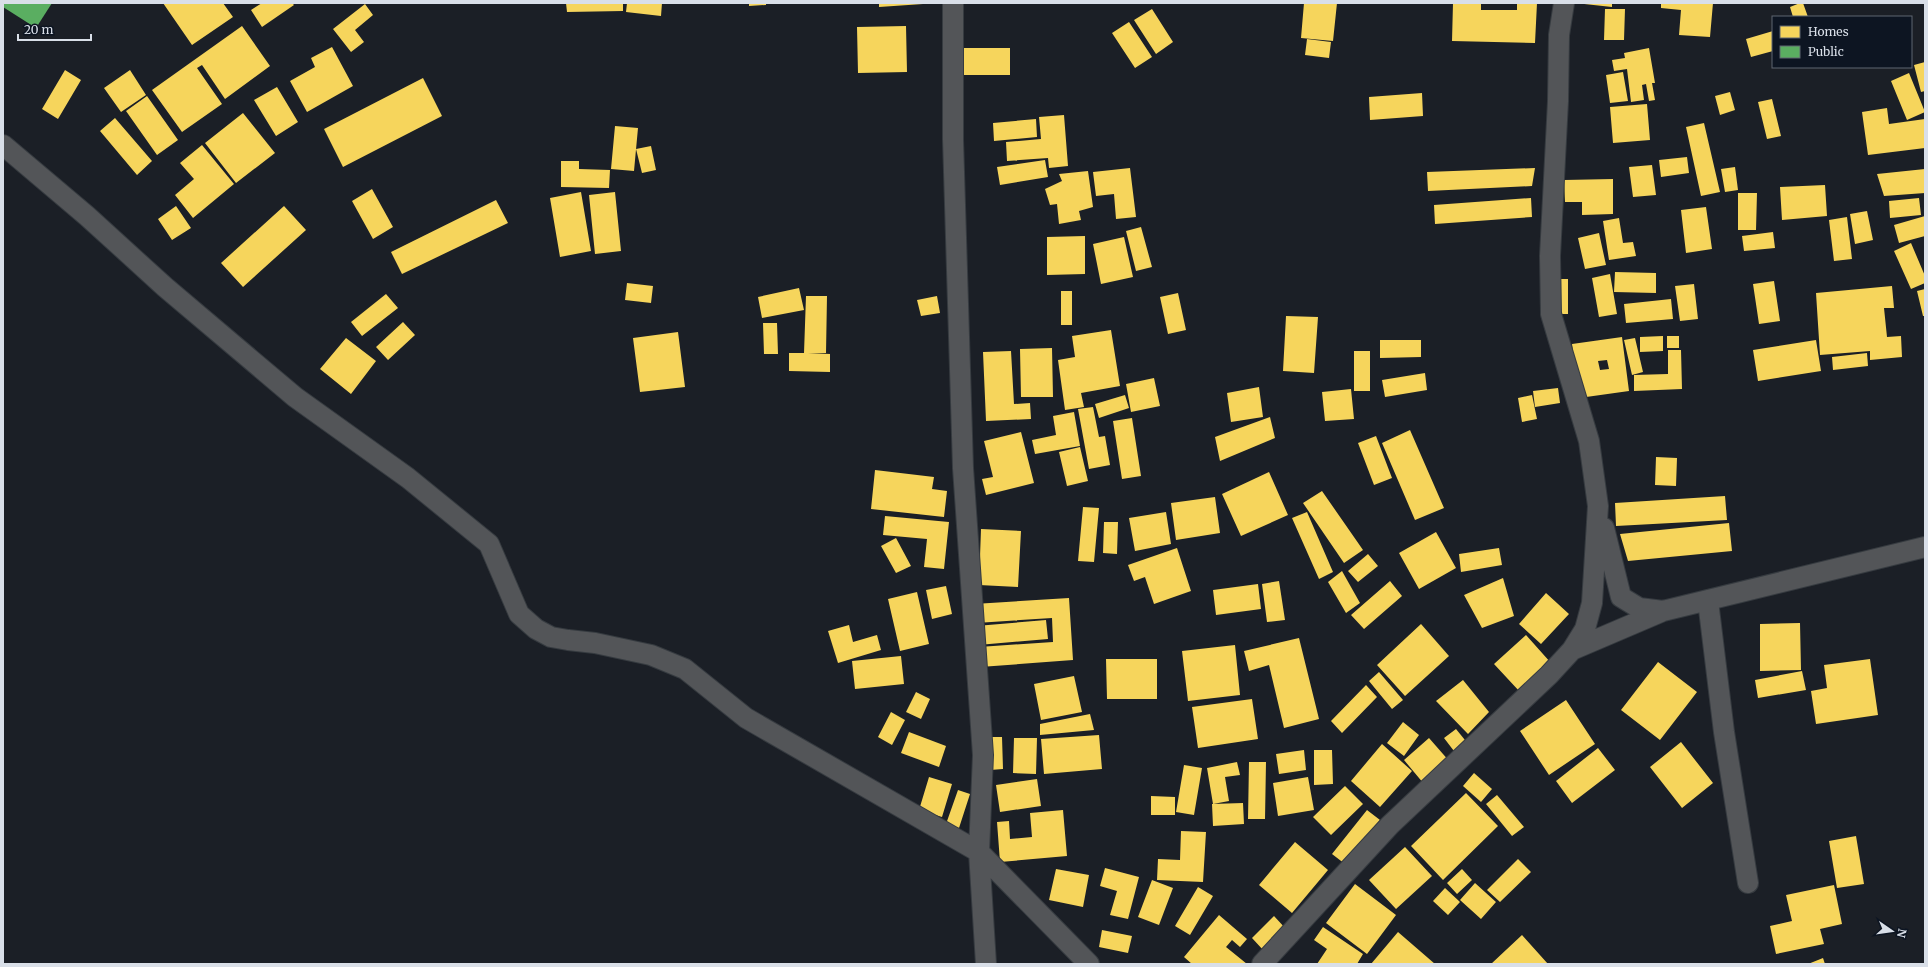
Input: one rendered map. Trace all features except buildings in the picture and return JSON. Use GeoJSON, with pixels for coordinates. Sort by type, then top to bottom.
{"type":"FeatureCollection","features":[{"type":"Feature","properties":{"kind":"street"},"geometry":{"type":"LineString","coordinates":[[953,3],[952,139],[963,468],[983,755],[979,852],[986,964]]}},
{"type":"Feature","properties":{"kind":"street"},"geometry":{"type":"LineString","coordinates":[[1564,3],[1559,35],[1558,101],[1550,256],[1551,314],[1589,441],[1598,506],[1621,597],[1640,608],[1663,611]]}},
{"type":"Feature","properties":{"kind":"street"},"geometry":{"type":"LineString","coordinates":[[3,145],[295,397],[408,478],[489,544],[519,614],[536,629],[557,638],[594,643],[651,655],[685,670],[746,718],[979,852],[1089,964]]}},
{"type":"Feature","properties":{"kind":"street"},"geometry":{"type":"LineString","coordinates":[[1262,964],[1390,825],[1549,675],[1572,650],[1585,629],[1592,603],[1598,506]]}},
{"type":"Feature","properties":{"kind":"street"},"geometry":{"type":"LineString","coordinates":[[1572,650],[1663,611],[1925,547]]}},
{"type":"Feature","properties":{"kind":"street"},"geometry":{"type":"LineString","coordinates":[[1708,600],[1724,732],[1748,883]]}}]}
